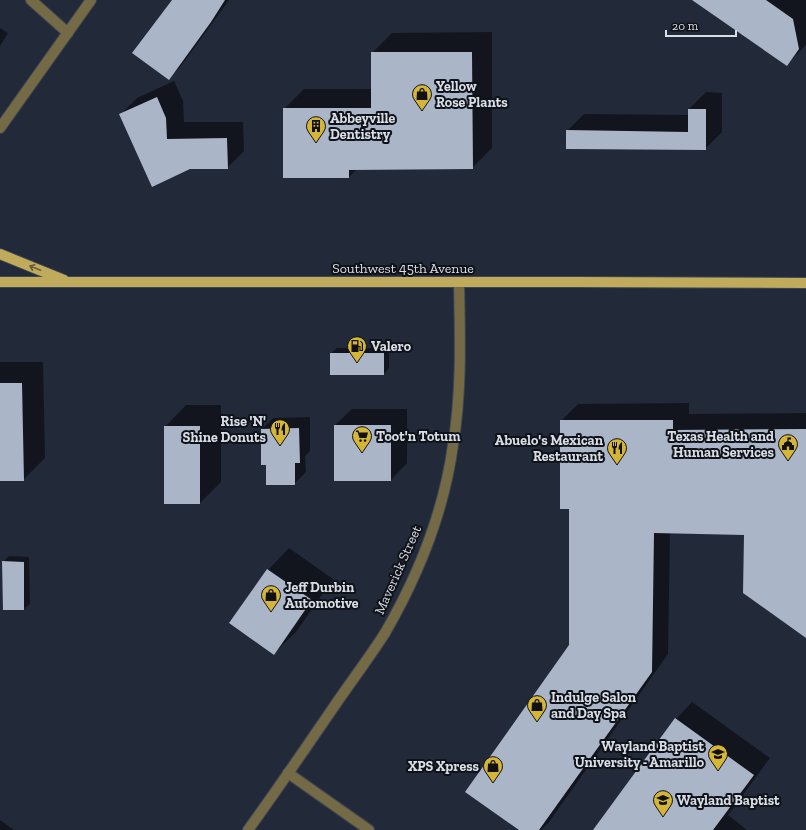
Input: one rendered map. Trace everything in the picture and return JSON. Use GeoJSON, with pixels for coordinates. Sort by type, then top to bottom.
{"type":"FeatureCollection","features":[{"type":"Feature","properties":{"kind":"main road"},"geometry":{"type":"LineString","coordinates":[[0,254],[70,282]]}},
{"type":"Feature","properties":{"kind":"main road","name":"Southwest 45th Avenue"},"geometry":{"type":"LineString","coordinates":[[0,282],[806,283]]}},
{"type":"Feature","properties":{"kind":"street"},"geometry":{"type":"LineString","coordinates":[[31,0],[68,32]]}},
{"type":"Feature","properties":{"kind":"street"},"geometry":{"type":"LineString","coordinates":[[0,128],[91,0]]}},
{"type":"Feature","properties":{"kind":"street","name":"Maverick Street"},"geometry":{"type":"LineString","coordinates":[[248,830],[384,633],[407,590],[423,554],[436,519],[447,480],[458,415],[460,373],[459,282]]}},
{"type":"Feature","properties":{"kind":"street"},"geometry":{"type":"LineString","coordinates":[[288,773],[369,830]]}},
{"type":"Feature","properties":{"kind":"building"},"geometry":{"type":"Polygon","coordinates":[[[172,0],[225,0],[169,80],[132,53],[172,0]]]}},
{"type":"Feature","properties":{"kind":"building"},"geometry":{"type":"Polygon","coordinates":[[[692,0],[766,0],[793,19],[799,49],[787,66],[692,0]]]}},
{"type":"Feature","properties":{"kind":"building","name":"Yellow Rose Plants"},"geometry":{"type":"Polygon","coordinates":[[[371,52],[472,52],[473,169],[349,170],[349,178],[283,178],[283,108],[371,108],[371,52]]]}},
{"type":"Feature","properties":{"kind":"building"},"geometry":{"type":"Polygon","coordinates":[[[157,97],[166,118],[167,139],[227,138],[228,169],[190,169],[152,187],[119,114],[157,97]]]}},
{"type":"Feature","properties":{"kind":"building"},"geometry":{"type":"Polygon","coordinates":[[[688,109],[706,109],[706,150],[566,149],[566,130],[688,132],[688,109]]]}},
{"type":"Feature","properties":{"kind":"building"},"geometry":{"type":"Polygon","coordinates":[[[330,353],[384,353],[384,375],[330,375],[330,353]]]}},
{"type":"Feature","properties":{"kind":"building"},"geometry":{"type":"Polygon","coordinates":[[[0,383],[22,383],[24,481],[0,481],[0,383]]]}},
{"type":"Feature","properties":{"kind":"building"},"geometry":{"type":"Polygon","coordinates":[[[560,420],[673,420],[673,430],[806,429],[806,638],[743,593],[744,535],[654,533],[652,672],[539,830],[519,830],[465,792],[569,645],[569,509],[560,509],[560,420]]]}},
{"type":"Feature","properties":{"kind":"building"},"geometry":{"type":"Polygon","coordinates":[[[334,425],[391,425],[391,481],[334,481],[334,425]]]}},
{"type":"Feature","properties":{"kind":"building"},"geometry":{"type":"Polygon","coordinates":[[[164,426],[200,426],[200,504],[164,504],[164,426]]]}},
{"type":"Feature","properties":{"kind":"building","name":"Rise 'N' Shine Donuts"},"geometry":{"type":"Polygon","coordinates":[[[299,428],[300,463],[295,463],[295,485],[266,485],[266,465],[261,465],[261,429],[299,428]]]}},
{"type":"Feature","properties":{"kind":"building"},"geometry":{"type":"Polygon","coordinates":[[[2,561],[24,562],[24,610],[3,610],[2,561]]]}},
{"type":"Feature","properties":{"kind":"building"},"geometry":{"type":"Polygon","coordinates":[[[267,569],[312,600],[274,655],[229,623],[267,569]]]}},
{"type":"Feature","properties":{"kind":"building"},"geometry":{"type":"Polygon","coordinates":[[[675,718],[754,775],[713,830],[593,830],[675,718]]]}},
{"type":"Feature","properties":{"kind":"place","name":"Yellow Rose Plants"},"geometry":{"type":"Point","coordinates":[422,111]}},
{"type":"Feature","properties":{"kind":"place","name":"Abbeyville Dentistry"},"geometry":{"type":"Point","coordinates":[316,143]}},
{"type":"Feature","properties":{"kind":"place","name":"Valero"},"geometry":{"type":"Point","coordinates":[357,363]}},
{"type":"Feature","properties":{"kind":"place","name":"Rise 'N' Shine Donuts"},"geometry":{"type":"Point","coordinates":[280,446]}},
{"type":"Feature","properties":{"kind":"place","name":"Toot'n Totum"},"geometry":{"type":"Point","coordinates":[362,453]}},
{"type":"Feature","properties":{"kind":"place","name":"Texas Health and Human Services"},"geometry":{"type":"Point","coordinates":[788,461]}},
{"type":"Feature","properties":{"kind":"place","name":"Abuelo's Mexican Restaurant"},"geometry":{"type":"Point","coordinates":[617,465]}},
{"type":"Feature","properties":{"kind":"place","name":"Jeff Durbin Automotive"},"geometry":{"type":"Point","coordinates":[271,612]}},
{"type":"Feature","properties":{"kind":"place","name":"Indulge Salon and Day Spa"},"geometry":{"type":"Point","coordinates":[537,722]}},
{"type":"Feature","properties":{"kind":"place","name":"Wayland Baptist University - Amarillo"},"geometry":{"type":"Point","coordinates":[718,771]}},
{"type":"Feature","properties":{"kind":"place","name":"XPS Xpress"},"geometry":{"type":"Point","coordinates":[493,783]}},
{"type":"Feature","properties":{"kind":"place","name":"Wayland Baptist"},"geometry":{"type":"Point","coordinates":[663,817]}}]}
